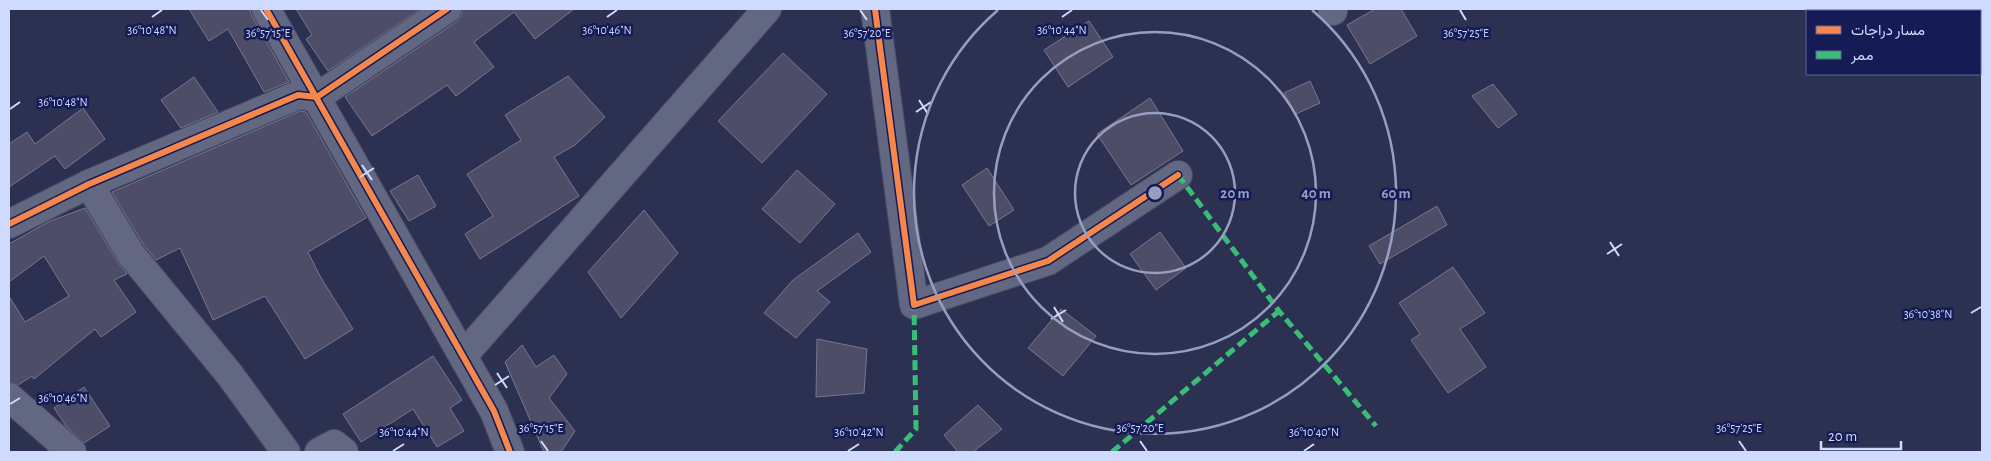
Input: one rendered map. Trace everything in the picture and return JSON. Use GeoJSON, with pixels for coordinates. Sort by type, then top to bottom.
{"type":"FeatureCollection","features":[{"type":"Feature","properties":{"kind":"street"},"geometry":{"type":"LineString","coordinates":[[266,9],[494,411],[510,452]]}},
{"type":"Feature","properties":{"kind":"street"},"geometry":{"type":"LineString","coordinates":[[9,224],[89,184],[298,94],[317,96],[447,9]]}},
{"type":"Feature","properties":{"kind":"street"},"geometry":{"type":"LineString","coordinates":[[463,356],[767,9]]}},
{"type":"Feature","properties":{"kind":"street"},"geometry":{"type":"LineString","coordinates":[[875,9],[914,305],[1048,261],[1178,175]]}},
{"type":"Feature","properties":{"kind":"street"},"geometry":{"type":"LineString","coordinates":[[89,184],[130,253],[230,375],[286,452]]}},
{"type":"Feature","properties":{"kind":"street"},"geometry":{"type":"LineString","coordinates":[[9,397],[72,452]]}},
{"type":"Feature","properties":{"kind":"street"},"geometry":{"type":"LineString","coordinates":[[319,452],[334,444],[344,452]]}},
{"type":"Feature","properties":{"kind":"building"},"geometry":{"type":"Polygon","coordinates":[[[189,9],[250,9],[289,82],[264,92],[228,29],[209,41],[189,9]]]}},
{"type":"Feature","properties":{"kind":"building"},"geometry":{"type":"Polygon","coordinates":[[[296,9],[420,9],[328,71],[306,39],[312,35],[296,9]]]}},
{"type":"Feature","properties":{"kind":"building"},"geometry":{"type":"Polygon","coordinates":[[[462,9],[574,9],[535,39],[514,12],[474,42],[494,67],[456,96],[447,85],[372,136],[345,97],[456,22],[461,16],[462,9]]]}},
{"type":"Feature","properties":{"kind":"building"},"geometry":{"type":"Polygon","coordinates":[[[1375,9],[1401,9],[1417,36],[1370,64],[1347,25],[1375,9]]]}},
{"type":"Feature","properties":{"kind":"building"},"geometry":{"type":"Polygon","coordinates":[[[1089,21],[1113,57],[1068,87],[1044,50],[1089,21]]]}},
{"type":"Feature","properties":{"kind":"building"},"geometry":{"type":"Polygon","coordinates":[[[783,53],[827,94],[762,163],[718,121],[783,53]]]}},
{"type":"Feature","properties":{"kind":"building"},"geometry":{"type":"Polygon","coordinates":[[[568,76],[605,117],[575,145],[554,157],[579,196],[480,259],[465,234],[493,216],[467,174],[521,140],[505,115],[568,76]]]}},
{"type":"Feature","properties":{"kind":"building"},"geometry":{"type":"Polygon","coordinates":[[[194,77],[218,112],[181,128],[161,100],[194,77]]]}},
{"type":"Feature","properties":{"kind":"building"},"geometry":{"type":"Polygon","coordinates":[[[1310,81],[1320,103],[1296,114],[1284,93],[1310,81]]]}},
{"type":"Feature","properties":{"kind":"building"},"geometry":{"type":"Polygon","coordinates":[[[1493,84],[1517,114],[1498,128],[1472,96],[1493,84]]]}},
{"type":"Feature","properties":{"kind":"building"},"geometry":{"type":"Polygon","coordinates":[[[1150,98],[1183,151],[1131,185],[1097,134],[1150,98]]]}},
{"type":"Feature","properties":{"kind":"building"},"geometry":{"type":"Polygon","coordinates":[[[83,108],[105,139],[65,169],[55,156],[9,187],[9,144],[27,132],[35,144],[83,108]]]}},
{"type":"Feature","properties":{"kind":"building"},"geometry":{"type":"Polygon","coordinates":[[[300,111],[306,112],[366,218],[308,252],[321,278],[353,329],[305,359],[265,296],[213,320],[180,248],[156,260],[143,244],[112,192],[300,111]]]}},
{"type":"Feature","properties":{"kind":"building"},"geometry":{"type":"Polygon","coordinates":[[[987,168],[1014,210],[989,226],[962,185],[987,168]]]}},
{"type":"Feature","properties":{"kind":"building"},"geometry":{"type":"Polygon","coordinates":[[[797,170],[835,204],[800,243],[762,209],[797,170]]]}},
{"type":"Feature","properties":{"kind":"building"},"geometry":{"type":"Polygon","coordinates":[[[418,175],[436,206],[409,221],[390,191],[418,175]]]}},
{"type":"Feature","properties":{"kind":"building"},"geometry":{"type":"Polygon","coordinates":[[[1437,206],[1447,225],[1380,264],[1369,246],[1437,206]]]}},
{"type":"Feature","properties":{"kind":"building"},"geometry":{"type":"Polygon","coordinates":[[[85,208],[127,274],[114,280],[136,312],[101,337],[95,329],[34,379],[32,376],[18,385],[9,382],[9,296],[25,322],[69,296],[44,256],[9,282],[9,244],[48,222],[85,208]]]}},
{"type":"Feature","properties":{"kind":"building"},"geometry":{"type":"Polygon","coordinates":[[[644,210],[678,253],[621,318],[588,272],[644,210]]]}},
{"type":"Feature","properties":{"kind":"building"},"geometry":{"type":"Polygon","coordinates":[[[1160,232],[1186,268],[1156,290],[1130,254],[1160,232]]]}},
{"type":"Feature","properties":{"kind":"building"},"geometry":{"type":"Polygon","coordinates":[[[858,233],[871,252],[817,291],[830,302],[796,338],[764,313],[793,280],[858,233]]]}},
{"type":"Feature","properties":{"kind":"building"},"geometry":{"type":"Polygon","coordinates":[[[1453,267],[1485,313],[1460,329],[1486,367],[1448,393],[1411,340],[1420,334],[1399,303],[1453,267]]]}},
{"type":"Feature","properties":{"kind":"building"},"geometry":{"type":"Polygon","coordinates":[[[1061,309],[1096,336],[1063,376],[1028,348],[1061,309]]]}},
{"type":"Feature","properties":{"kind":"building"},"geometry":{"type":"Polygon","coordinates":[[[817,339],[867,349],[864,393],[816,397],[817,339]]]}},
{"type":"Feature","properties":{"kind":"building"},"geometry":{"type":"Polygon","coordinates":[[[522,345],[536,367],[554,355],[567,374],[549,398],[575,431],[561,452],[544,452],[505,362],[522,345]]]}},
{"type":"Feature","properties":{"kind":"building"},"geometry":{"type":"Polygon","coordinates":[[[433,356],[462,400],[450,408],[464,431],[437,447],[413,409],[361,442],[343,414],[433,356]]]}},
{"type":"Feature","properties":{"kind":"building"},"geometry":{"type":"Polygon","coordinates":[[[84,387],[110,426],[84,443],[66,426],[54,408],[84,387]]]}},
{"type":"Feature","properties":{"kind":"building"},"geometry":{"type":"Polygon","coordinates":[[[978,405],[1002,429],[973,452],[958,452],[944,435],[978,405]]]}},
{"type":"Feature","properties":{"kind":"marked path"},"geometry":{"type":"LineString","coordinates":[[1178,175],[1279,311],[1376,426]]}},
{"type":"Feature","properties":{"kind":"marked path"},"geometry":{"type":"LineString","coordinates":[[895,452],[916,429],[914,305]]}},
{"type":"Feature","properties":{"kind":"marked path"},"geometry":{"type":"LineString","coordinates":[[1112,452],[1279,311]]}},
{"type":"Feature","properties":{"kind":"cycle path"},"geometry":{"type":"LineString","coordinates":[[266,9],[494,411],[510,452]]}},
{"type":"Feature","properties":{"kind":"cycle path"},"geometry":{"type":"LineString","coordinates":[[9,224],[89,184],[298,95],[317,97],[447,9]]}},
{"type":"Feature","properties":{"kind":"cycle path"},"geometry":{"type":"LineString","coordinates":[[875,9],[914,305],[1048,261],[1178,175]]}}]}
